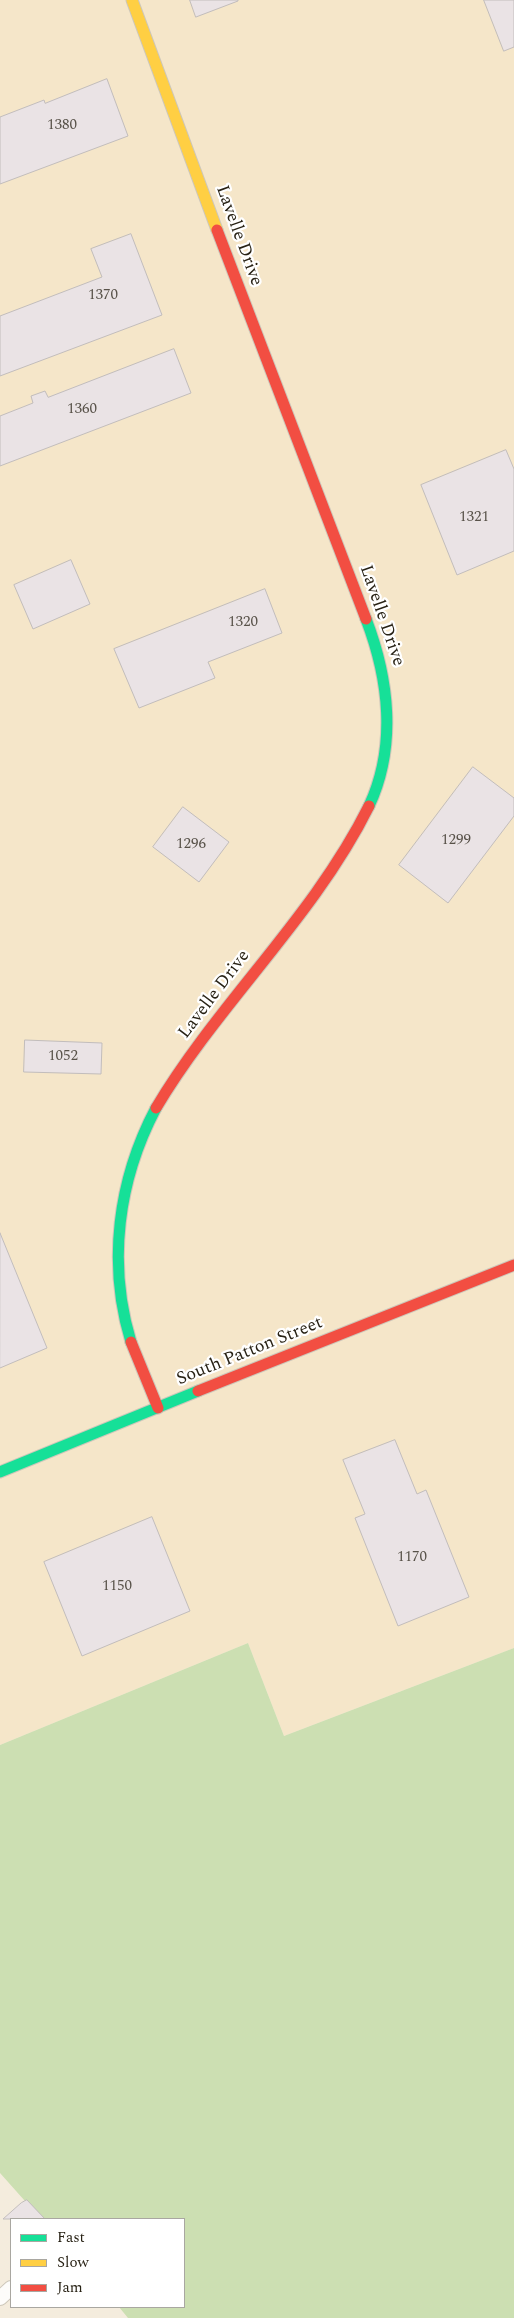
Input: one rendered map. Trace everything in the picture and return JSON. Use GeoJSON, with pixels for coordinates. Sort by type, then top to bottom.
{"type":"FeatureCollection","features":[{"type":"Feature","properties":{"kind":"street","name":"Lavelle Drive"},"geometry":{"type":"LineString","coordinates":[[132,0],[237,283],[375,643],[383,672],[387,733],[382,766],[366,812],[358,827],[313,898],[175,1078],[133,1159],[122,1208],[118,1276],[132,1350],[158,1408]]}},
{"type":"Feature","properties":{"kind":"street","name":"South Patton Street"},"geometry":{"type":"LineString","coordinates":[[0,1472],[514,1265]]}},
{"type":"Feature","properties":{"kind":"street"},"geometry":{"type":"LineString","coordinates":[[0,2298],[10,2289]]}},
{"type":"Feature","properties":{"kind":"shaded area"},"geometry":{"type":"Polygon","coordinates":[[[0,0],[514,0],[514,1648],[284,1736],[248,1643],[0,1745],[0,0]]]}},
{"type":"Feature","properties":{"kind":"green space"},"geometry":{"type":"Polygon","coordinates":[[[248,1643],[284,1736],[514,1648],[514,2318],[128,2318],[120,2308],[185,2308],[185,2218],[40,2218],[0,2173],[0,1745],[248,1643]]]}},
{"type":"Feature","properties":{"kind":"building"},"geometry":{"type":"Polygon","coordinates":[[[190,0],[238,0],[238,1],[196,17],[190,0]]]}},
{"type":"Feature","properties":{"kind":"building"},"geometry":{"type":"Polygon","coordinates":[[[484,0],[514,0],[514,47],[504,51],[484,0]]]}},
{"type":"Feature","properties":{"kind":"building"},"geometry":{"type":"Polygon","coordinates":[[[107,79],[128,136],[0,184],[0,117],[44,100],[45,103],[107,79]]]}},
{"type":"Feature","properties":{"kind":"building"},"geometry":{"type":"Polygon","coordinates":[[[131,234],[162,315],[0,376],[0,316],[102,277],[91,249],[131,234]]]}},
{"type":"Feature","properties":{"kind":"building"},"geometry":{"type":"Polygon","coordinates":[[[174,349],[191,393],[0,466],[0,416],[33,403],[31,396],[45,391],[48,397],[174,349]]]}},
{"type":"Feature","properties":{"kind":"building"},"geometry":{"type":"Polygon","coordinates":[[[506,450],[514,469],[514,551],[457,575],[421,485],[506,450]]]}},
{"type":"Feature","properties":{"kind":"building"},"geometry":{"type":"Polygon","coordinates":[[[71,560],[90,604],[33,629],[14,585],[71,560]]]}},
{"type":"Feature","properties":{"kind":"building"},"geometry":{"type":"Polygon","coordinates":[[[265,589],[282,633],[208,662],[215,678],[139,708],[114,649],[265,589]]]}},
{"type":"Feature","properties":{"kind":"building"},"geometry":{"type":"Polygon","coordinates":[[[473,767],[514,798],[514,816],[448,903],[399,865],[473,767]]]}},
{"type":"Feature","properties":{"kind":"building"},"geometry":{"type":"Polygon","coordinates":[[[183,807],[229,842],[199,882],[153,847],[183,807]]]}},
{"type":"Feature","properties":{"kind":"building"},"geometry":{"type":"Polygon","coordinates":[[[25,1040],[102,1043],[101,1074],[24,1072],[25,1040]]]}},
{"type":"Feature","properties":{"kind":"building"},"geometry":{"type":"Polygon","coordinates":[[[0,1233],[47,1348],[0,1368],[0,1233]]]}},
{"type":"Feature","properties":{"kind":"building"},"geometry":{"type":"Polygon","coordinates":[[[395,1440],[417,1494],[426,1490],[469,1597],[398,1626],[355,1518],[365,1514],[343,1460],[395,1440]]]}},
{"type":"Feature","properties":{"kind":"building"},"geometry":{"type":"Polygon","coordinates":[[[152,1517],[190,1611],[82,1656],[44,1562],[152,1517]]]}},
{"type":"Feature","properties":{"kind":"building"},"geometry":{"type":"Polygon","coordinates":[[[27,2200],[44,2218],[3,2219],[27,2200]]]}},
{"type":"Feature","properties":{"kind":"traffic: fast"},"geometry":{"type":"LineString","coordinates":[[366,619],[380,665],[387,712],[384,760],[369,806]]}},
{"type":"Feature","properties":{"kind":"traffic: fast"},"geometry":{"type":"LineString","coordinates":[[131,1342],[119,1282],[120,1222],[133,1164],[143,1135],[156,1108]]}},
{"type":"Feature","properties":{"kind":"traffic: fast"},"geometry":{"type":"LineString","coordinates":[[0,1472],[198,1391]]}},
{"type":"Feature","properties":{"kind":"traffic: slow"},"geometry":{"type":"LineString","coordinates":[[132,0],[217,230]]}},
{"type":"Feature","properties":{"kind":"traffic: jam"},"geometry":{"type":"LineString","coordinates":[[217,230],[366,619]]}},
{"type":"Feature","properties":{"kind":"traffic: jam"},"geometry":{"type":"LineString","coordinates":[[156,1108],[208,1032],[321,885],[347,846],[369,806]]}},
{"type":"Feature","properties":{"kind":"traffic: jam"},"geometry":{"type":"LineString","coordinates":[[198,1391],[514,1265]]}},
{"type":"Feature","properties":{"kind":"traffic: jam"},"geometry":{"type":"LineString","coordinates":[[131,1342],[158,1408]]}}]}
